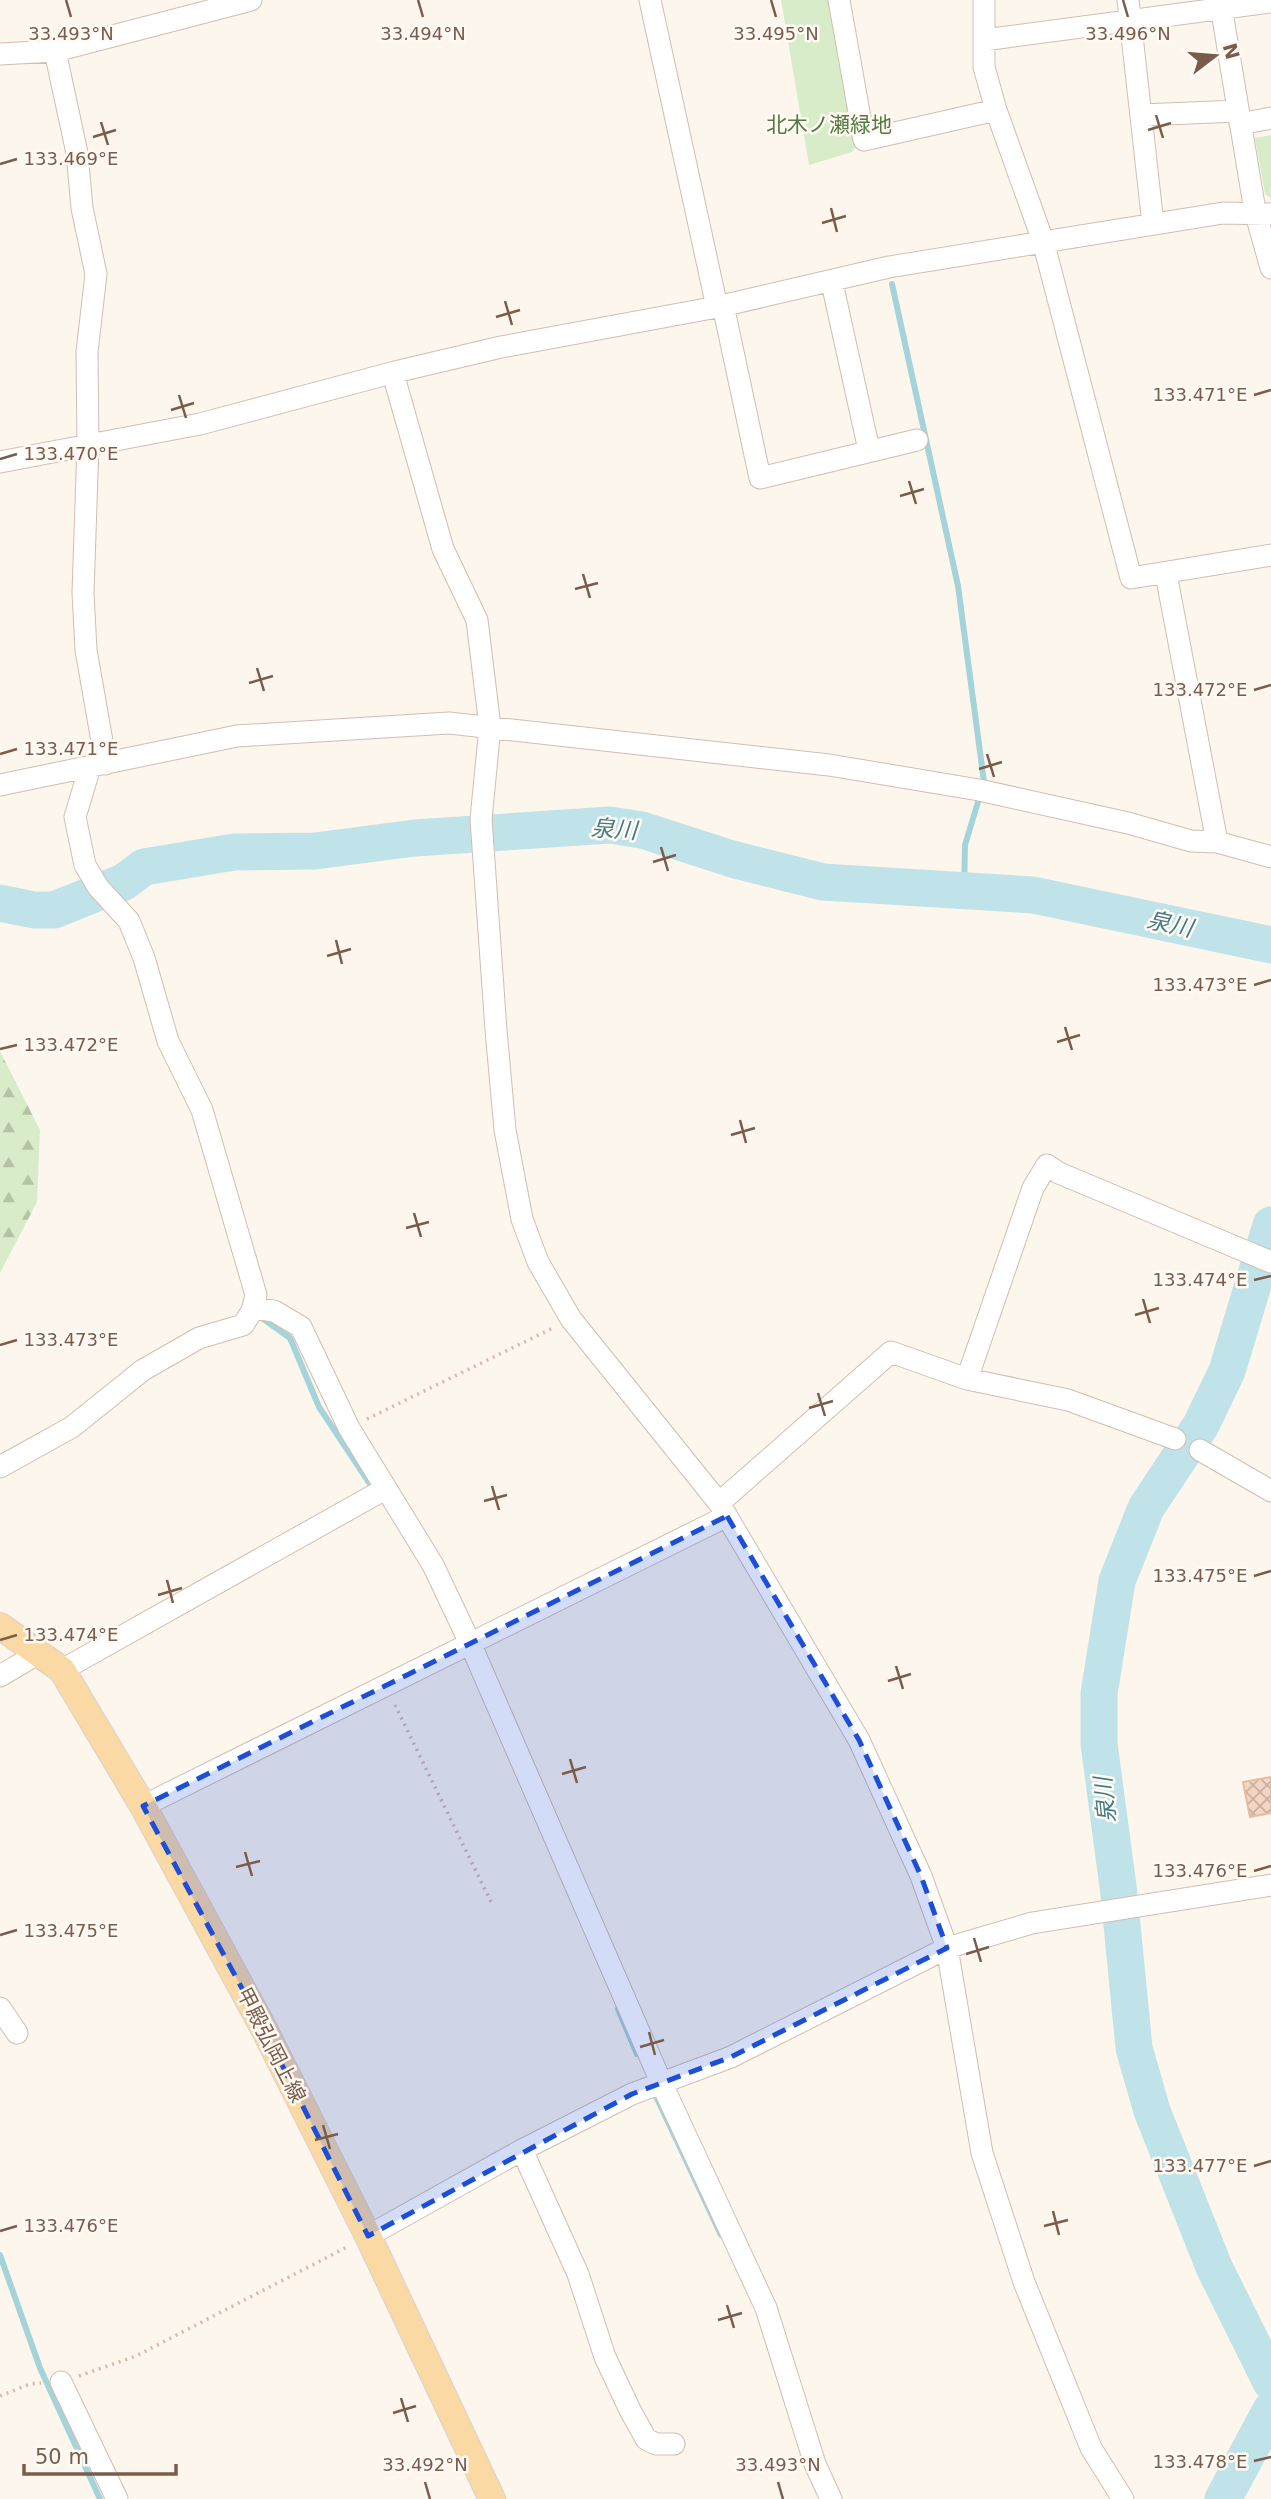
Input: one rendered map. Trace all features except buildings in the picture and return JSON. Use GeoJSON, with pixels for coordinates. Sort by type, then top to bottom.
{"type":"FeatureCollection","features":[{"type":"Feature","properties":{"kind":"main road","name":"甲殿弘岡上線"},"geometry":{"type":"LineString","coordinates":[[0,1626],[62,1670],[143,1806],[263,2027],[368,2236],[492,2499]]}},
{"type":"Feature","properties":{"kind":"street"},"geometry":{"type":"LineString","coordinates":[[0,54],[55,51],[251,0]]}},
{"type":"Feature","properties":{"kind":"street"},"geometry":{"type":"LineString","coordinates":[[650,0],[760,478],[918,440]]}},
{"type":"Feature","properties":{"kind":"street"},"geometry":{"type":"LineString","coordinates":[[839,0],[864,139],[996,110]]}},
{"type":"Feature","properties":{"kind":"street"},"geometry":{"type":"LineString","coordinates":[[984,0],[984,67],[996,110],[1043,241],[1131,578],[1271,555]]}},
{"type":"Feature","properties":{"kind":"street"},"geometry":{"type":"LineString","coordinates":[[984,40],[1130,9],[1271,2]]}},
{"type":"Feature","properties":{"kind":"street"},"geometry":{"type":"LineString","coordinates":[[1220,4],[1239,117],[1263,212],[1271,268]]}},
{"type":"Feature","properties":{"kind":"street"},"geometry":{"type":"LineString","coordinates":[[1130,9],[1153,225]]}},
{"type":"Feature","properties":{"kind":"street"},"geometry":{"type":"LineString","coordinates":[[0,1467],[72,1427],[143,1370],[199,1338],[243,1325],[251,1313],[256,1295],[202,1110],[167,1041],[144,958],[129,921],[103,892],[85,865],[75,817],[98,765],[83,593],[88,445],[87,352],[96,274],[82,208],[77,153],[55,51]]}},
{"type":"Feature","properties":{"kind":"street"},"geometry":{"type":"LineString","coordinates":[[1142,115],[1271,118]]}},
{"type":"Feature","properties":{"kind":"street"},"geometry":{"type":"LineString","coordinates":[[0,462],[200,424],[395,372],[502,347],[832,283],[890,267],[1223,213],[1263,212]]}},
{"type":"Feature","properties":{"kind":"street"},"geometry":{"type":"LineString","coordinates":[[832,283],[869,450]]}},
{"type":"Feature","properties":{"kind":"street"},"geometry":{"type":"LineString","coordinates":[[395,372],[396,384],[443,549],[477,620],[490,727],[481,819],[505,1130],[523,1219],[538,1262],[571,1319],[723,1509],[859,1740],[922,1876],[947,1948],[982,2153],[1024,2282],[1091,2448],[1124,2499]]}},
{"type":"Feature","properties":{"kind":"street"},"geometry":{"type":"LineString","coordinates":[[1166,574],[1217,842]]}},
{"type":"Feature","properties":{"kind":"street"},"geometry":{"type":"LineString","coordinates":[[0,785],[237,736],[449,723],[829,765],[983,791],[1128,823],[1191,841],[1217,842],[1271,857]]}},
{"type":"Feature","properties":{"kind":"street"},"geometry":{"type":"LineString","coordinates":[[967,1379],[1033,1188],[1047,1165],[1263,1259]]}},
{"type":"Feature","properties":{"kind":"street"},"geometry":{"type":"LineString","coordinates":[[251,1313],[274,1311],[301,1327],[349,1428],[375,1494],[433,1566],[462,1647],[658,2083],[766,2308],[816,2463],[831,2499]]}},
{"type":"Feature","properties":{"kind":"street"},"geometry":{"type":"LineString","coordinates":[[143,1806],[462,1647],[723,1509],[891,1352],[967,1379],[1068,1401],[1175,1438]]}},
{"type":"Feature","properties":{"kind":"street"},"geometry":{"type":"LineString","coordinates":[[1200,1450],[1271,1491]]}},
{"type":"Feature","properties":{"kind":"street"},"geometry":{"type":"LineString","coordinates":[[62,1670],[375,1494]]}},
{"type":"Feature","properties":{"kind":"street"},"geometry":{"type":"LineString","coordinates":[[0,1676],[39,1653]]}},
{"type":"Feature","properties":{"kind":"street"},"geometry":{"type":"LineString","coordinates":[[368,2236],[522,2150],[632,2094],[731,2057],[947,1948],[1032,1923],[1137,1909],[1271,1885]]}},
{"type":"Feature","properties":{"kind":"street"},"geometry":{"type":"LineString","coordinates":[[0,2008],[17,2033]]}},
{"type":"Feature","properties":{"kind":"street"},"geometry":{"type":"LineString","coordinates":[[522,2150],[578,2274],[606,2357],[630,2410],[646,2439],[656,2444],[674,2444]]}},
{"type":"Feature","properties":{"kind":"street"},"geometry":{"type":"LineString","coordinates":[[61,2382],[117,2499]]}},
{"type":"Feature","properties":{"kind":"path"},"geometry":{"type":"LineString","coordinates":[[349,1428],[571,1319]]}},
{"type":"Feature","properties":{"kind":"path"},"geometry":{"type":"LineString","coordinates":[[385,1684],[491,1902]]}},
{"type":"Feature","properties":{"kind":"path"},"geometry":{"type":"LineString","coordinates":[[61,2382],[136,2356],[368,2236]]}},
{"type":"Feature","properties":{"kind":"path"},"geometry":{"type":"LineString","coordinates":[[0,2396],[30,2384]]}},
{"type":"Feature","properties":{"kind":"highlighted area"},"geometry":{"type":"Polygon","coordinates":[[[727,1516],[859,1740],[921,1876],[947,1948],[731,2057],[632,2094],[368,2236],[263,2027],[143,1806],[727,1516]]]}},
{"type":"Feature","properties":{"kind":"green space","name":"北木ノ瀬緑地"},"geometry":{"type":"Polygon","coordinates":[[[781,0],[833,0],[859,143],[852,152],[809,165],[781,0]]]}},
{"type":"Feature","properties":{"kind":"green space"},"geometry":{"type":"Polygon","coordinates":[[[1271,135],[1271,198],[1265,194],[1255,138],[1271,135]]]}},
{"type":"Feature","properties":{"kind":"green space"},"geometry":{"type":"Polygon","coordinates":[[[0,1051],[40,1130],[37,1202],[0,1273],[0,1051]]]}},
{"type":"Feature","properties":{"kind":"waterway"},"geometry":{"type":"LineString","coordinates":[[892,284],[958,586],[984,782],[965,845],[964,891]]}},
{"type":"Feature","properties":{"kind":"waterway","name":"泉川"},"geometry":{"type":"LineString","coordinates":[[0,903],[34,910],[54,910],[124,882],[144,867],[234,852],[315,851],[415,838],[610,825],[642,830],[732,859],[823,882],[1033,895],[1271,945]]}},
{"type":"Feature","properties":{"kind":"waterway","name":"泉川"},"geometry":{"type":"LineString","coordinates":[[1271,1225],[1227,1371],[1201,1425],[1146,1508],[1117,1581],[1099,1694],[1099,1744],[1119,1894],[1134,2048],[1152,2111],[1214,2267],[1271,2382]]}},
{"type":"Feature","properties":{"kind":"waterway"},"geometry":{"type":"LineString","coordinates":[[262,1318],[290,1338],[319,1407],[374,1490]]}},
{"type":"Feature","properties":{"kind":"waterway"},"geometry":{"type":"LineString","coordinates":[[618,2009],[637,2054]]}},
{"type":"Feature","properties":{"kind":"waterway"},"geometry":{"type":"LineString","coordinates":[[654,2092],[721,2235]]}},
{"type":"Feature","properties":{"kind":"waterway"},"geometry":{"type":"LineString","coordinates":[[0,2255],[40,2368],[100,2499]]}},
{"type":"Feature","properties":{"kind":"waterway","name":"泉川"},"geometry":{"type":"LineString","coordinates":[[1223,2499],[1271,2410]]}}]}
